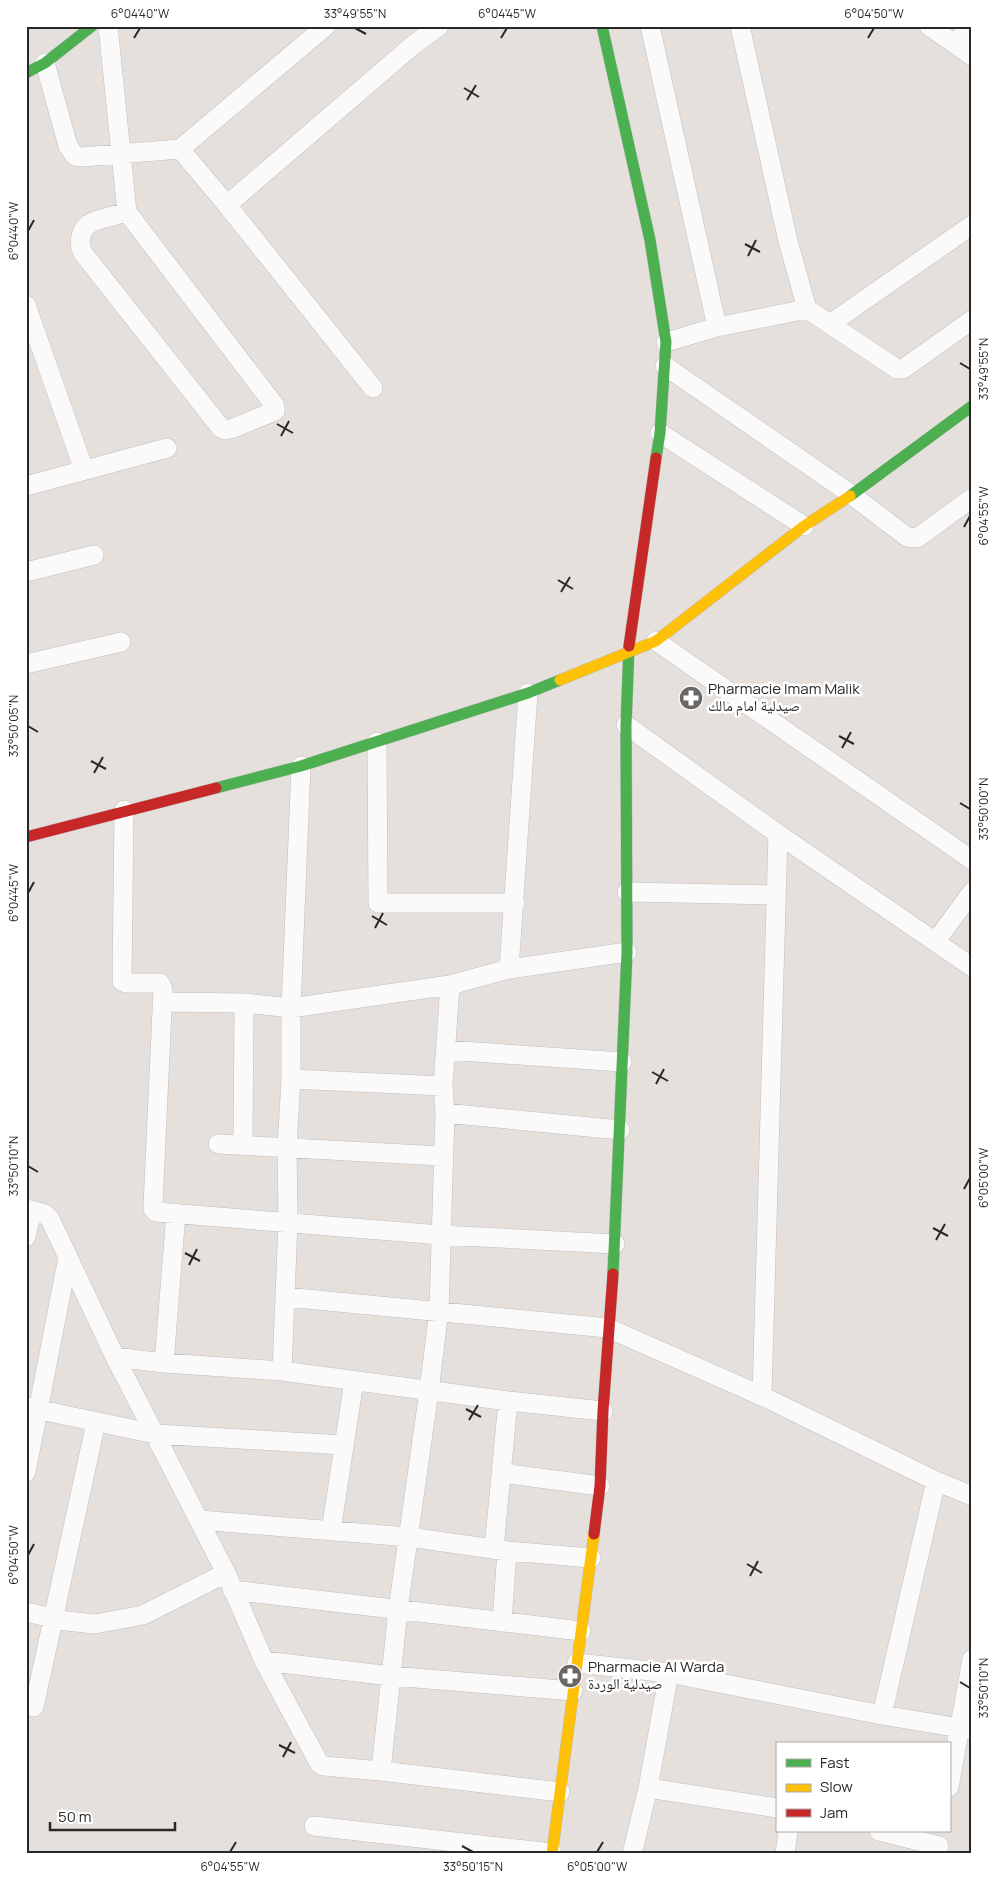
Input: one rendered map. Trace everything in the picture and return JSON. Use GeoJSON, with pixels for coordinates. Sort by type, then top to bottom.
{"type":"FeatureCollection","features":[{"type":"Feature","properties":{"kind":"street"},"geometry":{"type":"LineString","coordinates":[[26,73],[45,63],[92,26]]}},
{"type":"Feature","properties":{"kind":"street"},"geometry":{"type":"LineString","coordinates":[[108,26],[127,212],[275,406],[275,411],[225,430],[221,428],[83,253],[80,248],[80,242],[89,224],[127,212]]}},
{"type":"Feature","properties":{"kind":"street"},"geometry":{"type":"LineString","coordinates":[[45,63],[68,146],[75,156],[180,149],[326,26]]}},
{"type":"Feature","properties":{"kind":"street"},"geometry":{"type":"LineString","coordinates":[[227,205],[412,46],[439,26]]}},
{"type":"Feature","properties":{"kind":"street"},"geometry":{"type":"LineString","coordinates":[[314,1826],[523,1852],[552,1853],[600,1486],[608,1328],[615,1244],[627,952],[626,725],[628,654],[660,433],[666,342],[650,240],[602,26]]}},
{"type":"Feature","properties":{"kind":"street"},"geometry":{"type":"LineString","coordinates":[[650,26],[717,326]]}},
{"type":"Feature","properties":{"kind":"street"},"geometry":{"type":"LineString","coordinates":[[740,26],[788,241],[807,309],[897,369],[903,369],[972,320]]}},
{"type":"Feature","properties":{"kind":"street"},"geometry":{"type":"LineString","coordinates":[[929,26],[972,56]]}},
{"type":"Feature","properties":{"kind":"street"},"geometry":{"type":"LineString","coordinates":[[956,45],[970,26]]}},
{"type":"Feature","properties":{"kind":"street"},"geometry":{"type":"LineString","coordinates":[[180,149],[373,388]]}},
{"type":"Feature","properties":{"kind":"street"},"geometry":{"type":"LineString","coordinates":[[830,324],[972,225]]}},
{"type":"Feature","properties":{"kind":"street"},"geometry":{"type":"LineString","coordinates":[[26,305],[84,470]]}},
{"type":"Feature","properties":{"kind":"street"},"geometry":{"type":"LineString","coordinates":[[666,342],[717,326],[807,309]]}},
{"type":"Feature","properties":{"kind":"street"},"geometry":{"type":"LineString","coordinates":[[664,366],[852,495],[906,537],[912,538],[921,535],[972,498]]}},
{"type":"Feature","properties":{"kind":"street"},"geometry":{"type":"LineString","coordinates":[[26,837],[124,810],[301,766],[528,693],[656,642],[804,526],[852,495],[972,406]]}},
{"type":"Feature","properties":{"kind":"street"},"geometry":{"type":"LineString","coordinates":[[660,433],[804,526]]}},
{"type":"Feature","properties":{"kind":"street"},"geometry":{"type":"LineString","coordinates":[[27,484],[167,448]]}},
{"type":"Feature","properties":{"kind":"street"},"geometry":{"type":"LineString","coordinates":[[26,572],[94,555]]}},
{"type":"Feature","properties":{"kind":"street"},"geometry":{"type":"LineString","coordinates":[[26,664],[121,642]]}},
{"type":"Feature","properties":{"kind":"street"},"geometry":{"type":"LineString","coordinates":[[656,642],[972,860]]}},
{"type":"Feature","properties":{"kind":"street"},"geometry":{"type":"LineString","coordinates":[[510,969],[528,693]]}},
{"type":"Feature","properties":{"kind":"street"},"geometry":{"type":"LineString","coordinates":[[626,725],[778,834],[972,967]]}},
{"type":"Feature","properties":{"kind":"street"},"geometry":{"type":"LineString","coordinates":[[377,742],[378,903],[515,903]]}},
{"type":"Feature","properties":{"kind":"street"},"geometry":{"type":"LineString","coordinates":[[282,1371],[288,1222],[287,1147],[291,1079],[291,1008],[301,766]]}},
{"type":"Feature","properties":{"kind":"street"},"geometry":{"type":"LineString","coordinates":[[124,810],[122,981],[126,983],[160,983],[163,988],[153,1204],[153,1209],[156,1212],[441,1235],[615,1244]]}},
{"type":"Feature","properties":{"kind":"street"},"geometry":{"type":"LineString","coordinates":[[762,1396],[778,834]]}},
{"type":"Feature","properties":{"kind":"street"},"geometry":{"type":"LineString","coordinates":[[627,892],[776,895]]}},
{"type":"Feature","properties":{"kind":"street"},"geometry":{"type":"LineString","coordinates":[[936,941],[972,892]]}},
{"type":"Feature","properties":{"kind":"street"},"geometry":{"type":"LineString","coordinates":[[162,1002],[244,1003],[291,1008],[450,985],[510,969],[627,952]]}},
{"type":"Feature","properties":{"kind":"street"},"geometry":{"type":"LineString","coordinates":[[381,1771],[398,1610],[439,1310],[442,1156],[445,1113],[442,1086],[450,985]]}},
{"type":"Feature","properties":{"kind":"street"},"geometry":{"type":"LineString","coordinates":[[243,1145],[244,1003]]}},
{"type":"Feature","properties":{"kind":"street"},"geometry":{"type":"LineString","coordinates":[[446,1050],[622,1062]]}},
{"type":"Feature","properties":{"kind":"street"},"geometry":{"type":"LineString","coordinates":[[291,1079],[442,1086]]}},
{"type":"Feature","properties":{"kind":"street"},"geometry":{"type":"LineString","coordinates":[[445,1113],[620,1130]]}},
{"type":"Feature","properties":{"kind":"street"},"geometry":{"type":"LineString","coordinates":[[218,1144],[442,1156]]}},
{"type":"Feature","properties":{"kind":"street"},"geometry":{"type":"LineString","coordinates":[[26,1237],[29,1210],[48,1216],[115,1357],[199,1520],[264,1661],[319,1762],[324,1766],[560,1792]]}},
{"type":"Feature","properties":{"kind":"street"},"geometry":{"type":"LineString","coordinates":[[164,1363],[176,1213]]}},
{"type":"Feature","properties":{"kind":"street"},"geometry":{"type":"LineString","coordinates":[[26,1472],[32,1408],[68,1257]]}},
{"type":"Feature","properties":{"kind":"street"},"geometry":{"type":"LineString","coordinates":[[286,1297],[439,1310],[608,1328],[762,1396],[936,1481],[972,1496]]}},
{"type":"Feature","properties":{"kind":"street"},"geometry":{"type":"LineString","coordinates":[[115,1357],[164,1363],[282,1371],[508,1401],[603,1411]]}},
{"type":"Feature","properties":{"kind":"street"},"geometry":{"type":"LineString","coordinates":[[331,1531],[354,1381]]}},
{"type":"Feature","properties":{"kind":"street"},"geometry":{"type":"LineString","coordinates":[[502,1622],[500,1550],[502,1473],[508,1401]]}},
{"type":"Feature","properties":{"kind":"street"},"geometry":{"type":"LineString","coordinates":[[32,1408],[155,1434],[344,1445]]}},
{"type":"Feature","properties":{"kind":"street"},"geometry":{"type":"LineString","coordinates":[[34,1707],[96,1422]]}},
{"type":"Feature","properties":{"kind":"street"},"geometry":{"type":"LineString","coordinates":[[502,1473],[600,1486]]}},
{"type":"Feature","properties":{"kind":"street"},"geometry":{"type":"LineString","coordinates":[[882,1715],[936,1481]]}},
{"type":"Feature","properties":{"kind":"street"},"geometry":{"type":"LineString","coordinates":[[199,1520],[409,1537],[500,1550],[590,1558]]}},
{"type":"Feature","properties":{"kind":"street"},"geometry":{"type":"LineString","coordinates":[[26,1612],[95,1624],[143,1615],[229,1582],[398,1610],[581,1631]]}},
{"type":"Feature","properties":{"kind":"street"},"geometry":{"type":"LineString","coordinates":[[950,1784],[966,1729],[972,1660]]}},
{"type":"Feature","properties":{"kind":"street"},"geometry":{"type":"LineString","coordinates":[[264,1661],[391,1676],[573,1690]]}},
{"type":"Feature","properties":{"kind":"street"},"geometry":{"type":"LineString","coordinates":[[576,1663],[669,1673],[882,1715],[966,1729]]}},
{"type":"Feature","properties":{"kind":"street"},"geometry":{"type":"LineString","coordinates":[[632,1854],[648,1788],[669,1673]]}},
{"type":"Feature","properties":{"kind":"street"},"geometry":{"type":"LineString","coordinates":[[648,1788],[776,1808]]}},
{"type":"Feature","properties":{"kind":"street"},"geometry":{"type":"LineString","coordinates":[[785,1854],[788,1832]]}},
{"type":"Feature","properties":{"kind":"street"},"geometry":{"type":"LineString","coordinates":[[884,1832],[939,1844]]}},
{"type":"Feature","properties":{"kind":"traffic: fast"},"geometry":{"type":"LineString","coordinates":[[26,73],[45,63],[92,26]]}},
{"type":"Feature","properties":{"kind":"traffic: fast"},"geometry":{"type":"LineString","coordinates":[[602,26],[650,240],[666,342],[660,433],[656,458]]}},
{"type":"Feature","properties":{"kind":"traffic: fast"},"geometry":{"type":"LineString","coordinates":[[850,496],[972,406]]}},
{"type":"Feature","properties":{"kind":"traffic: fast"},"geometry":{"type":"LineString","coordinates":[[613,1274],[627,952],[626,725],[629,646]]}},
{"type":"Feature","properties":{"kind":"traffic: fast"},"geometry":{"type":"LineString","coordinates":[[216,788],[301,766],[528,693],[560,680]]}},
{"type":"Feature","properties":{"kind":"traffic: slow"},"geometry":{"type":"LineString","coordinates":[[560,680],[656,641],[804,526],[850,496]]}},
{"type":"Feature","properties":{"kind":"traffic: slow"},"geometry":{"type":"LineString","coordinates":[[552,1854],[594,1534]]}},
{"type":"Feature","properties":{"kind":"traffic: jam"},"geometry":{"type":"LineString","coordinates":[[629,646],[656,458]]}},
{"type":"Feature","properties":{"kind":"traffic: jam"},"geometry":{"type":"LineString","coordinates":[[26,837],[216,788]]}},
{"type":"Feature","properties":{"kind":"traffic: jam"},"geometry":{"type":"LineString","coordinates":[[594,1534],[600,1486],[603,1411],[613,1274]]}},
{"type":"Feature","properties":{"kind":"place","name":"Pharmacie Imam Malik صيدلية امام مالك"},"geometry":{"type":"Point","coordinates":[691,698]}},
{"type":"Feature","properties":{"kind":"place","name":"Pharmacie Al Warda صيدلية الوردة"},"geometry":{"type":"Point","coordinates":[570,1676]}}]}
